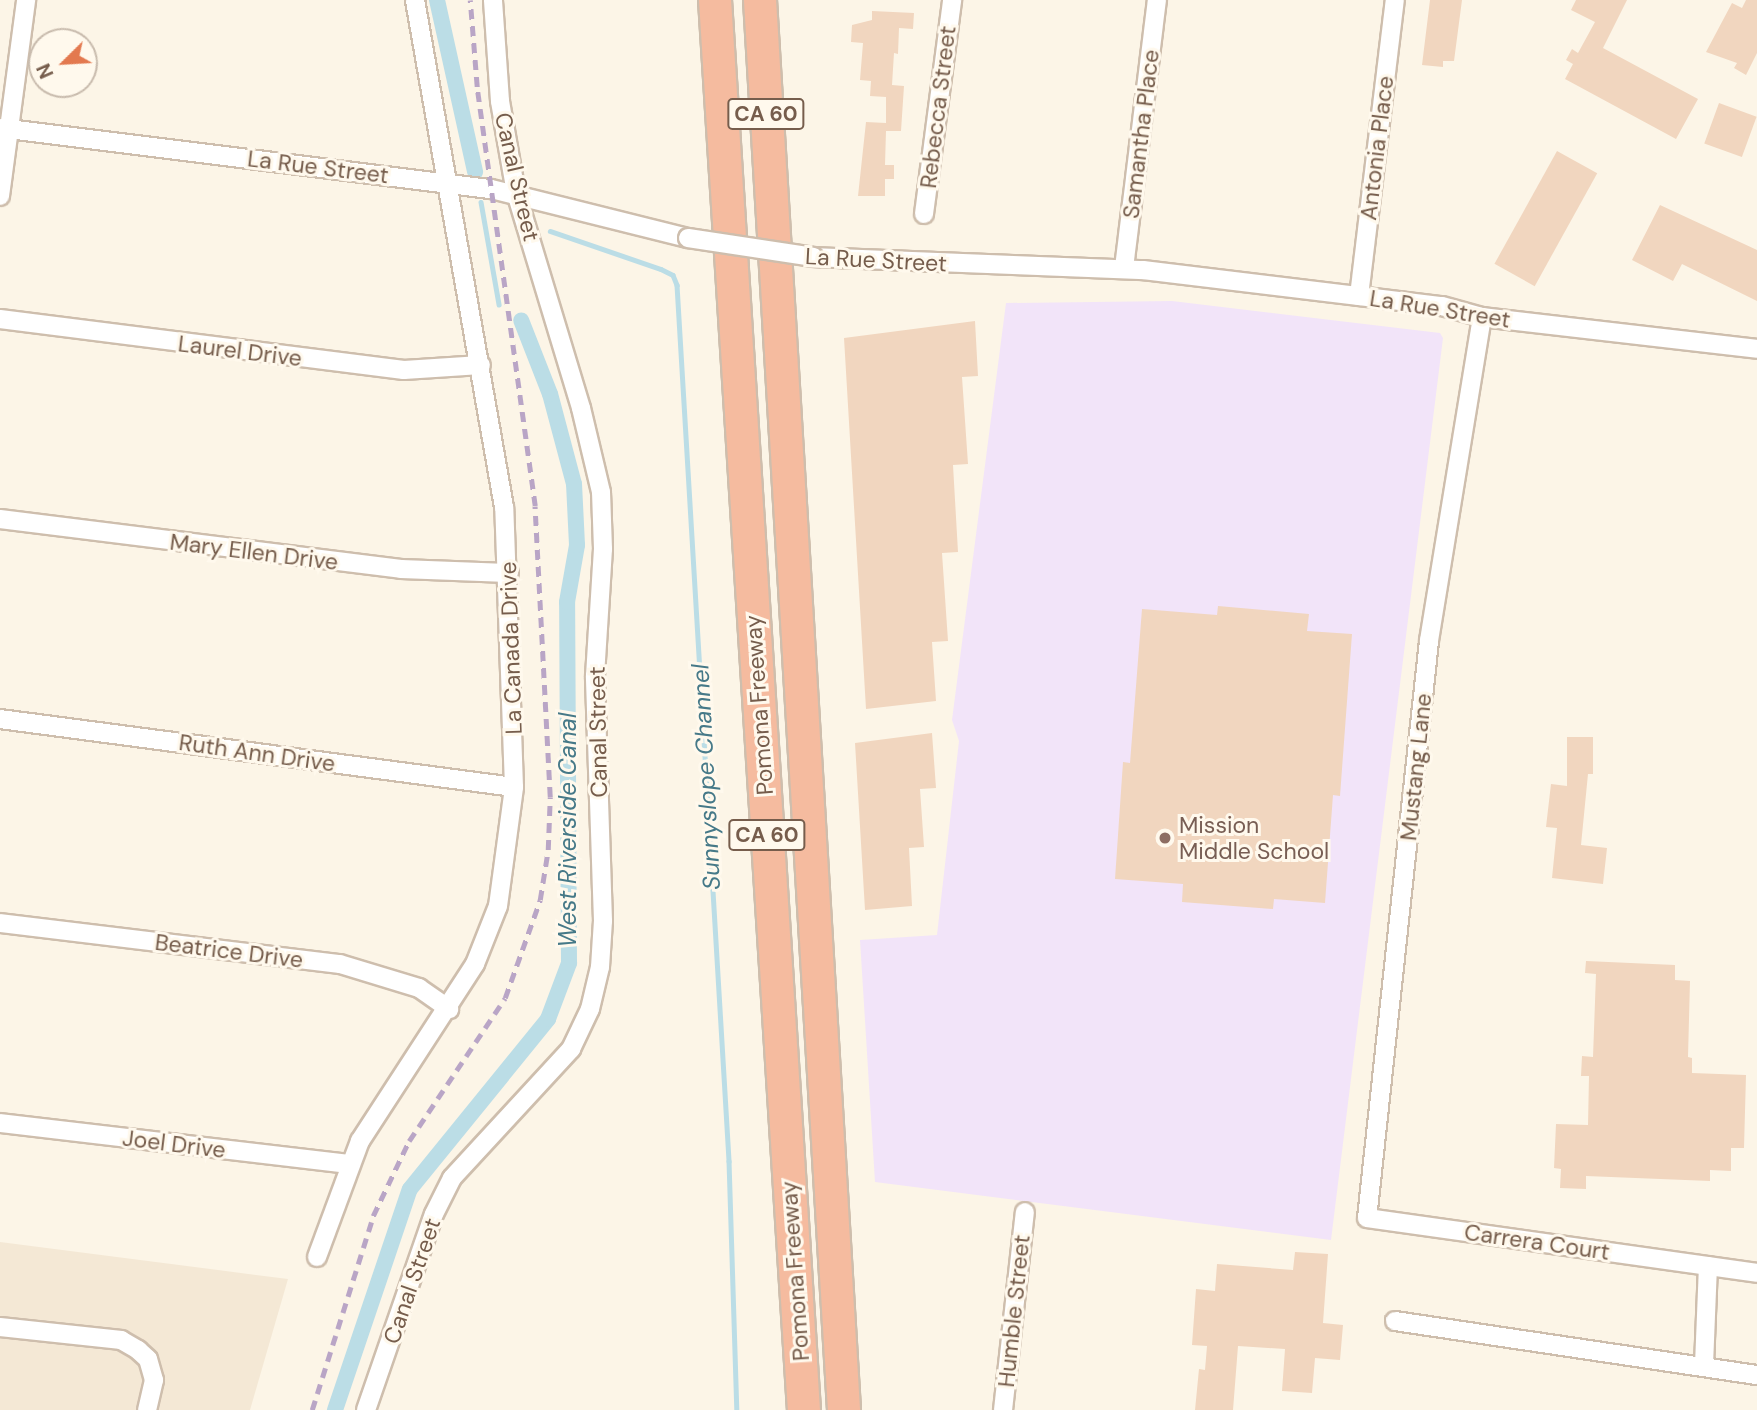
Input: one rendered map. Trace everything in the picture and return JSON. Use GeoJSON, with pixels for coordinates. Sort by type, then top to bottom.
{"type":"FeatureCollection","features":[{"type":"Feature","properties":{"kind":"highway","name":"Pomona Freeway"},"geometry":{"type":"LineString","coordinates":[[715,0],[804,1410]]}},
{"type":"Feature","properties":{"kind":"highway","name":"Pomona Freeway"},"geometry":{"type":"LineString","coordinates":[[760,0],[844,1410]]}},
{"type":"Feature","properties":{"kind":"street"},"geometry":{"type":"LineString","coordinates":[[0,196],[4,129],[26,0]]}},
{"type":"Feature","properties":{"kind":"street","name":"La Canada Drive"},"geometry":{"type":"LineString","coordinates":[[317,1256],[349,1164],[400,1077],[449,1009],[475,964],[498,906],[514,787],[509,573],[499,468],[415,0]]}},
{"type":"Feature","properties":{"kind":"street","name":"Canal Street"},"geometry":{"type":"LineString","coordinates":[[366,1410],[434,1214],[452,1178],[571,1049],[590,1009],[600,967],[603,922],[595,676],[603,549],[601,492],[581,408],[516,193],[499,101],[493,0]]}},
{"type":"Feature","properties":{"kind":"street","name":"Rebecca Street"},"geometry":{"type":"LineString","coordinates":[[924,214],[952,0]]}},
{"type":"Feature","properties":{"kind":"street","name":"Samantha Place"},"geometry":{"type":"LineString","coordinates":[[1124,268],[1157,0]]}},
{"type":"Feature","properties":{"kind":"street","name":"Antonia Place"},"geometry":{"type":"LineString","coordinates":[[1359,296],[1395,0]]}},
{"type":"Feature","properties":{"kind":"street","name":"La Rue Street"},"geometry":{"type":"LineString","coordinates":[[4,129],[516,193],[688,238],[814,257],[1124,268],[1441,306],[1482,317],[1757,349]]}},
{"type":"Feature","properties":{"kind":"street","name":"Mustang Lane"},"geometry":{"type":"LineString","coordinates":[[1367,1218],[1430,641],[1482,317]]}},
{"type":"Feature","properties":{"kind":"street","name":"Laurel Drive"},"geometry":{"type":"LineString","coordinates":[[0,319],[404,370],[481,365]]}},
{"type":"Feature","properties":{"kind":"street","name":"Mary Ellen Drive"},"geometry":{"type":"LineString","coordinates":[[0,519],[377,566],[509,573]]}},
{"type":"Feature","properties":{"kind":"street","name":"Ruth Ann Drive"},"geometry":{"type":"LineString","coordinates":[[0,719],[514,787]]}},
{"type":"Feature","properties":{"kind":"street","name":"Beatrice Drive"},"geometry":{"type":"LineString","coordinates":[[0,923],[340,964],[419,988],[449,1009]]}},
{"type":"Feature","properties":{"kind":"street","name":"Joel Drive"},"geometry":{"type":"LineString","coordinates":[[0,1123],[349,1164]]}},
{"type":"Feature","properties":{"kind":"street","name":"Humble Street"},"geometry":{"type":"LineString","coordinates":[[1003,1410],[1025,1212]]}},
{"type":"Feature","properties":{"kind":"street","name":"Carrera Court"},"geometry":{"type":"LineString","coordinates":[[1367,1218],[1757,1273]]}},
{"type":"Feature","properties":{"kind":"street"},"geometry":{"type":"LineString","coordinates":[[1704,1365],[1708,1266]]}},
{"type":"Feature","properties":{"kind":"street"},"geometry":{"type":"LineString","coordinates":[[1395,1321],[1757,1375]]}},
{"type":"Feature","properties":{"kind":"street"},"geometry":{"type":"LineString","coordinates":[[0,1327],[72,1339],[121,1340],[148,1359],[154,1380],[147,1410]]}},
{"type":"Feature","properties":{"kind":"shaded area","name":"Mission Middle School"},"geometry":{"type":"Polygon","coordinates":[[[1172,301],[1440,333],[1443,338],[1331,1240],[875,1182],[860,940],[937,935],[959,741],[952,720],[1006,303],[1172,301]]]}},
{"type":"Feature","properties":{"kind":"shaded area"},"geometry":{"type":"Polygon","coordinates":[[[0,1242],[288,1279],[250,1410],[0,1410],[0,1242]]]}},
{"type":"Feature","properties":{"kind":"building"},"geometry":{"type":"Polygon","coordinates":[[[1430,0],[1462,0],[1454,61],[1443,61],[1443,67],[1422,65],[1430,0]]]}},
{"type":"Feature","properties":{"kind":"building"},"geometry":{"type":"Polygon","coordinates":[[[1576,0],[1627,0],[1603,48],[1698,99],[1676,139],[1565,79],[1573,64],[1566,60],[1572,49],[1578,53],[1595,22],[1571,10],[1576,0]]]}},
{"type":"Feature","properties":{"kind":"building"},"geometry":{"type":"Polygon","coordinates":[[[1746,0],[1757,0],[1757,53],[1746,75],[1734,68],[1737,63],[1706,52],[1732,3],[1742,8],[1746,0]]]}},
{"type":"Feature","properties":{"kind":"building"},"geometry":{"type":"Polygon","coordinates":[[[872,11],[914,13],[913,29],[899,28],[898,54],[894,53],[892,85],[904,86],[901,131],[886,131],[885,165],[894,165],[894,179],[885,179],[885,196],[858,196],[866,122],[886,123],[886,97],[870,96],[871,81],[860,80],[863,43],[851,42],[852,25],[872,20],[872,11]]]}},
{"type":"Feature","properties":{"kind":"building"},"geometry":{"type":"Polygon","coordinates":[[[1719,103],[1757,117],[1742,157],[1704,143],[1719,103]]]}},
{"type":"Feature","properties":{"kind":"building"},"geometry":{"type":"Polygon","coordinates":[[[1557,151],[1597,173],[1535,286],[1494,264],[1557,151]]]}},
{"type":"Feature","properties":{"kind":"building"},"geometry":{"type":"Polygon","coordinates":[[[1660,205],[1757,250],[1757,301],[1682,264],[1673,281],[1632,260],[1660,205]]]}},
{"type":"Feature","properties":{"kind":"building"},"geometry":{"type":"Polygon","coordinates":[[[975,321],[978,376],[962,377],[968,464],[953,465],[958,552],[942,553],[948,641],[932,642],[936,701],[866,709],[844,338],[975,321]]]}},
{"type":"Feature","properties":{"kind":"building"},"geometry":{"type":"Polygon","coordinates":[[[1218,606],[1309,614],[1307,631],[1352,634],[1340,796],[1333,795],[1325,903],[1274,899],[1273,909],[1182,902],[1183,884],[1115,879],[1123,762],[1130,763],[1142,609],[1217,615],[1218,606]]]}},
{"type":"Feature","properties":{"kind":"building"},"geometry":{"type":"Polygon","coordinates":[[[932,733],[936,788],[920,789],[924,847],[909,848],[912,906],[865,910],[855,743],[932,733]]]}},
{"type":"Feature","properties":{"kind":"building"},"geometry":{"type":"Polygon","coordinates":[[[1567,737],[1593,737],[1593,774],[1588,774],[1581,845],[1607,848],[1603,884],[1552,878],[1557,828],[1546,827],[1551,784],[1567,786],[1567,737]]]}},
{"type":"Feature","properties":{"kind":"building"},"geometry":{"type":"Polygon","coordinates":[[[1586,961],[1675,965],[1675,980],[1690,981],[1688,1057],[1692,1058],[1692,1073],[1746,1075],[1744,1148],[1731,1148],[1731,1171],[1710,1170],[1710,1181],[1586,1176],[1586,1189],[1560,1188],[1561,1169],[1554,1168],[1556,1124],[1588,1125],[1589,1076],[1581,1076],[1582,1056],[1593,1057],[1596,974],[1585,973],[1586,961]]]}},
{"type":"Feature","properties":{"kind":"building"},"geometry":{"type":"Polygon","coordinates":[[[1295,1252],[1328,1254],[1323,1323],[1343,1325],[1340,1360],[1315,1358],[1312,1393],[1282,1391],[1285,1349],[1238,1346],[1233,1410],[1195,1410],[1199,1369],[1205,1370],[1207,1346],[1192,1345],[1196,1289],[1215,1291],[1217,1264],[1293,1270],[1295,1252]]]}},
{"type":"Feature","properties":{"kind":"waterway","name":"West Riverside Canal"},"geometry":{"type":"LineString","coordinates":[[437,0],[475,172]]}},
{"type":"Feature","properties":{"kind":"waterway","name":"West Riverside Canal"},"geometry":{"type":"LineString","coordinates":[[481,202],[499,304]]}},
{"type":"Feature","properties":{"kind":"waterway","name":"Sunnyslope Channel"},"geometry":{"type":"LineString","coordinates":[[550,231],[661,269],[673,275],[677,285],[729,1161],[737,1410]]}},
{"type":"Feature","properties":{"kind":"waterway","name":"West Riverside Canal"},"geometry":{"type":"LineString","coordinates":[[335,1410],[410,1189],[548,1019],[569,963],[567,602],[577,545],[574,484],[550,394],[521,320]]}},
{"type":"Feature","properties":{"kind":"railway"},"geometry":{"type":"LineString","coordinates":[[312,1410],[373,1216],[409,1141],[505,998],[540,900],[548,850],[550,797],[535,506],[477,87],[470,0]]}},
{"type":"Feature","properties":{"kind":"place","name":"Mission Middle School"},"geometry":{"type":"Point","coordinates":[1165,838]}}]}
